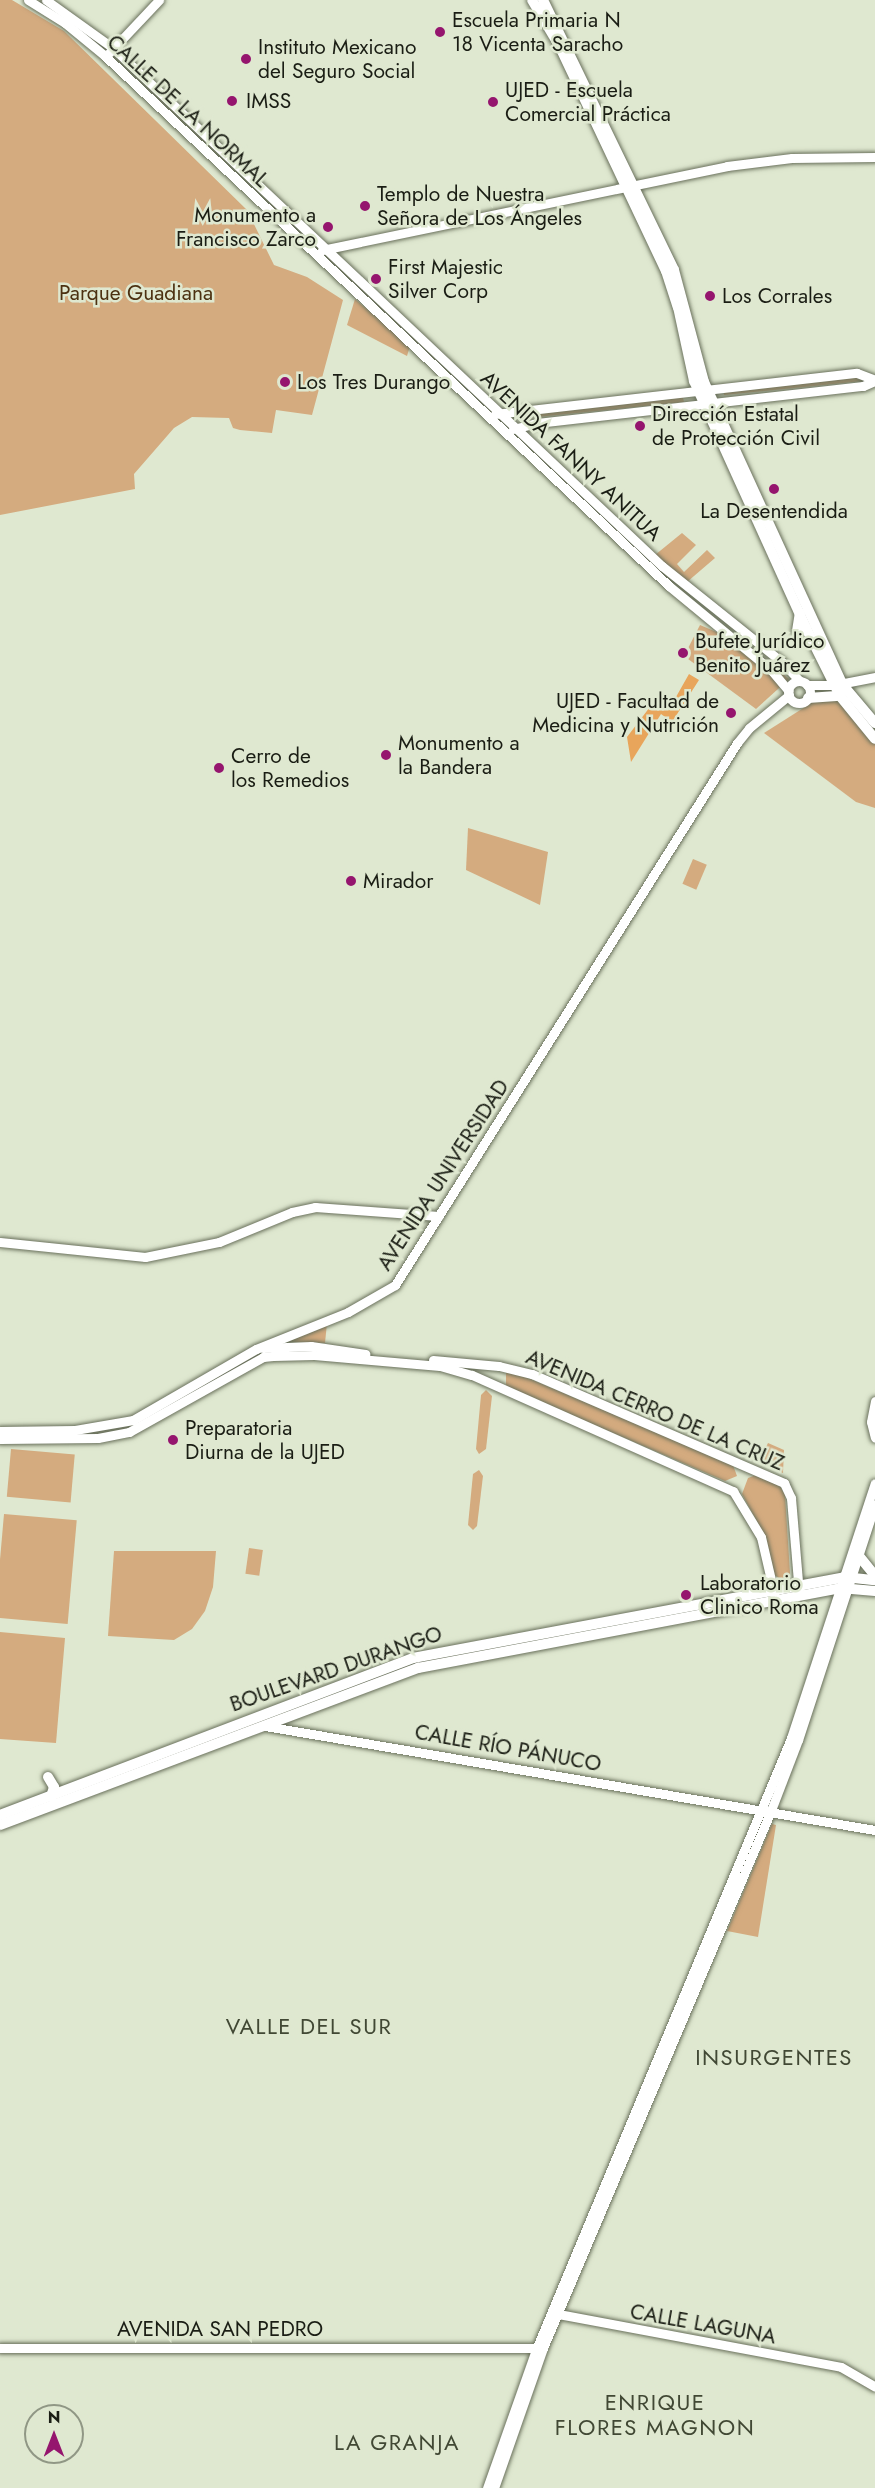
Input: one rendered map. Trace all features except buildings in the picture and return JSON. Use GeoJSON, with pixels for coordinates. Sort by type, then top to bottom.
{"type":"FeatureCollection","features":[{"type":"Feature","properties":{"kind":"main road"},"geometry":{"type":"LineString","coordinates":[[532,0],[535,18]]}},
{"type":"Feature","properties":{"kind":"main road"},"geometry":{"type":"LineString","coordinates":[[532,0],[553,33],[602,138],[629,184],[666,271],[703,391],[842,683],[840,696],[875,739]]}},
{"type":"Feature","properties":{"kind":"main road"},"geometry":{"type":"LineString","coordinates":[[543,0],[683,293],[703,391]]}},
{"type":"Feature","properties":{"kind":"main road"},"geometry":{"type":"LineString","coordinates":[[601,158],[602,138]]}},
{"type":"Feature","properties":{"kind":"main road"},"geometry":{"type":"LineString","coordinates":[[664,292],[666,271]]}},
{"type":"Feature","properties":{"kind":"main road"},"geometry":{"type":"LineString","coordinates":[[710,404],[800,613],[842,683],[875,723]]}},
{"type":"Feature","properties":{"kind":"main road"},"geometry":{"type":"LineString","coordinates":[[797,631],[800,613]]}},
{"type":"Feature","properties":{"kind":"main road"},"geometry":{"type":"LineString","coordinates":[[820,636],[821,617]]}},
{"type":"Feature","properties":{"kind":"main road"},"geometry":{"type":"LineString","coordinates":[[812,698],[842,683]]}},
{"type":"Feature","properties":{"kind":"main road"},"geometry":{"type":"LineString","coordinates":[[812,698],[840,696]]}},
{"type":"Feature","properties":{"kind":"main road"},"geometry":{"type":"LineString","coordinates":[[859,1556],[875,1578]]}},
{"type":"Feature","properties":{"kind":"main road","name":"BOULEVARD DURANGO"},"geometry":{"type":"LineString","coordinates":[[0,1825],[418,1668],[798,1590],[875,1578]]}},
{"type":"Feature","properties":{"kind":"main road","name":"BOULEVARD DURANGO"},"geometry":{"type":"LineString","coordinates":[[846,1582],[875,1591]]}},
{"type":"Feature","properties":{"kind":"main road","name":"BOULEVARD DURANGO"},"geometry":{"type":"LineString","coordinates":[[0,1815],[413,1658],[460,1646],[775,1595]]}},
{"type":"Feature","properties":{"kind":"main road"},"geometry":{"type":"LineString","coordinates":[[48,1777],[54,1787],[51,1797]]}},
{"type":"Feature","properties":{"kind":"street","name":"CALLE DE LA NORMAL"},"geometry":{"type":"LineString","coordinates":[[28,0],[65,23],[105,56],[316,256]]}},
{"type":"Feature","properties":{"kind":"street","name":"CALLE DE LA NORMAL"},"geometry":{"type":"LineString","coordinates":[[46,0],[113,48],[326,247]]}},
{"type":"Feature","properties":{"kind":"street"},"geometry":{"type":"LineString","coordinates":[[105,56],[159,0]]}},
{"type":"Feature","properties":{"kind":"street"},"geometry":{"type":"LineString","coordinates":[[316,256],[326,247],[500,215],[629,184],[764,161],[875,157]]}},
{"type":"Feature","properties":{"kind":"street","name":"AVENIDA FANNY ANITUA"},"geometry":{"type":"LineString","coordinates":[[326,247],[493,415]]}},
{"type":"Feature","properties":{"kind":"street","name":"AVENIDA FANNY ANITUA"},"geometry":{"type":"LineString","coordinates":[[316,256],[493,415],[511,428],[689,590],[782,662],[803,683]]}},
{"type":"Feature","properties":{"kind":"street"},"geometry":{"type":"LineString","coordinates":[[352,288],[366,289]]}},
{"type":"Feature","properties":{"kind":"street"},"geometry":{"type":"LineString","coordinates":[[493,415],[520,410],[703,391],[872,378]]}},
{"type":"Feature","properties":{"kind":"street"},"geometry":{"type":"LineString","coordinates":[[511,428],[537,423],[863,386],[872,378]]}},
{"type":"Feature","properties":{"kind":"street"},"geometry":{"type":"LineString","coordinates":[[520,410],[523,418],[537,423]]}},
{"type":"Feature","properties":{"kind":"street"},"geometry":{"type":"LineString","coordinates":[[511,428],[520,410]]}},
{"type":"Feature","properties":{"kind":"street","name":"AVENIDA FANNY ANITUA"},"geometry":{"type":"LineString","coordinates":[[511,428],[669,586],[777,675],[789,693]]}},
{"type":"Feature","properties":{"kind":"street"},"geometry":{"type":"LineString","coordinates":[[803,683],[842,683],[875,676]]}},
{"type":"Feature","properties":{"kind":"street"},"geometry":{"type":"LineString","coordinates":[[789,693],[798,702],[812,698],[803,683]]}},
{"type":"Feature","properties":{"kind":"street","name":"AVENIDA UNIVERSIDAD"},"geometry":{"type":"LineString","coordinates":[[0,1431],[116,1425],[202,1383],[256,1349],[348,1312],[388,1291],[405,1274],[439,1216],[743,735],[803,683]]}},
{"type":"Feature","properties":{"kind":"street"},"geometry":{"type":"LineString","coordinates":[[0,1242],[146,1257],[219,1242],[292,1212],[315,1207],[439,1216]]}},
{"type":"Feature","properties":{"kind":"street","name":"AVENIDA CERRO DE LA CRUZ"},"geometry":{"type":"LineString","coordinates":[[256,1349],[311,1346],[515,1369],[772,1475],[784,1483],[791,1498],[798,1590]]}},
{"type":"Feature","properties":{"kind":"street","name":"AVENIDA CERRO DE LA CRUZ"},"geometry":{"type":"LineString","coordinates":[[0,1439],[98,1438],[129,1432],[263,1357],[314,1355],[455,1370],[701,1474],[733,1491],[747,1510],[761,1537],[775,1595]]}},
{"type":"Feature","properties":{"kind":"street"},"geometry":{"type":"LineString","coordinates":[[874,1406],[875,1438]]}},
{"type":"Feature","properties":{"kind":"street"},"geometry":{"type":"LineString","coordinates":[[487,2488],[540,2347],[765,1812],[846,1582],[875,1483]]}},
{"type":"Feature","properties":{"kind":"street"},"geometry":{"type":"LineString","coordinates":[[846,1582],[859,1556],[875,1504]]}},
{"type":"Feature","properties":{"kind":"street","name":"CALLE RÍO PÁNUCO"},"geometry":{"type":"LineString","coordinates":[[249,1720],[262,1726],[875,1830]]}},
{"type":"Feature","properties":{"kind":"street","name":"CALLE LAGUNA"},"geometry":{"type":"LineString","coordinates":[[554,2314],[849,2371],[875,2387]]}},
{"type":"Feature","properties":{"kind":"street"},"geometry":{"type":"LineString","coordinates":[[494,2488],[540,2347]]}},
{"type":"Feature","properties":{"kind":"street","name":"AVENIDA SAN PEDRO"},"geometry":{"type":"LineString","coordinates":[[0,2348],[540,2347]]}},
{"type":"Feature","properties":{"kind":"green space","name":"Parque Guadiana"},"geometry":{"type":"Polygon","coordinates":[[[0,0],[12,0],[64,31],[247,210],[274,265],[307,277],[343,300],[312,415],[276,410],[272,433],[233,428],[229,418],[192,417],[174,428],[134,474],[135,489],[0,515],[0,0]]]}},
{"type":"Feature","properties":{"kind":"green space"},"geometry":{"type":"Polygon","coordinates":[[[355,299],[410,346],[407,356],[347,325],[355,299]]]}},
{"type":"Feature","properties":{"kind":"green space"},"geometry":{"type":"Polygon","coordinates":[[[858,377],[862,381],[724,395],[724,390],[858,377]]]}},
{"type":"Feature","properties":{"kind":"green space"},"geometry":{"type":"Polygon","coordinates":[[[682,394],[684,402],[537,417],[526,412],[682,394]]]}},
{"type":"Feature","properties":{"kind":"green space"},"geometry":{"type":"Polygon","coordinates":[[[682,533],[696,545],[677,564],[684,572],[707,550],[715,558],[687,582],[655,555],[682,533]]]}},
{"type":"Feature","properties":{"kind":"green space"},"geometry":{"type":"Polygon","coordinates":[[[700,625],[749,646],[789,679],[756,709],[684,656],[700,625]]]}},
{"type":"Feature","properties":{"kind":"green space"},"geometry":{"type":"Polygon","coordinates":[[[835,695],[875,742],[875,808],[856,802],[764,733],[816,700],[835,695]]]}},
{"type":"Feature","properties":{"kind":"green space"},"geometry":{"type":"Polygon","coordinates":[[[468,828],[548,852],[540,905],[466,870],[468,828]]]}},
{"type":"Feature","properties":{"kind":"green space"},"geometry":{"type":"Polygon","coordinates":[[[693,859],[707,865],[696,890],[682,884],[693,859]]]}},
{"type":"Feature","properties":{"kind":"green space"},"geometry":{"type":"Polygon","coordinates":[[[327,1323],[325,1343],[283,1342],[327,1323]]]}},
{"type":"Feature","properties":{"kind":"green space"},"geometry":{"type":"Polygon","coordinates":[[[506,1373],[516,1373],[733,1465],[737,1476],[725,1481],[506,1387],[506,1373]]]}},
{"type":"Feature","properties":{"kind":"green space"},"geometry":{"type":"Polygon","coordinates":[[[486,1390],[492,1396],[486,1449],[479,1454],[476,1449],[481,1395],[486,1390]]]}},
{"type":"Feature","properties":{"kind":"green space"},"geometry":{"type":"Polygon","coordinates":[[[768,1443],[784,1450],[783,1473],[758,1463],[768,1443]]]}},
{"type":"Feature","properties":{"kind":"green space"},"geometry":{"type":"Polygon","coordinates":[[[11,1449],[75,1455],[71,1502],[7,1497],[11,1449]]]}},
{"type":"Feature","properties":{"kind":"green space"},"geometry":{"type":"Polygon","coordinates":[[[479,1470],[483,1476],[477,1526],[473,1530],[468,1525],[473,1474],[479,1470]]]}},
{"type":"Feature","properties":{"kind":"green space"},"geometry":{"type":"Polygon","coordinates":[[[756,1475],[780,1486],[785,1495],[790,1573],[786,1584],[775,1575],[761,1529],[742,1494],[748,1478],[756,1475]]]}},
{"type":"Feature","properties":{"kind":"green space"},"geometry":{"type":"Polygon","coordinates":[[[4,1514],[77,1520],[68,1624],[0,1618],[0,1560],[4,1514]]]}},
{"type":"Feature","properties":{"kind":"green space"},"geometry":{"type":"Polygon","coordinates":[[[249,1548],[263,1550],[259,1576],[245,1574],[249,1548]]]}},
{"type":"Feature","properties":{"kind":"green space"},"geometry":{"type":"Polygon","coordinates":[[[114,1551],[216,1551],[213,1587],[205,1611],[192,1629],[174,1640],[108,1636],[114,1551]]]}},
{"type":"Feature","properties":{"kind":"green space"},"geometry":{"type":"Polygon","coordinates":[[[0,1632],[65,1638],[56,1743],[0,1739],[0,1632]]]}},
{"type":"Feature","properties":{"kind":"green space"},"geometry":{"type":"Polygon","coordinates":[[[772,1824],[776,1825],[758,1937],[727,1931],[772,1824]]]}},
{"type":"Feature","properties":{"kind":"shaded area"},"geometry":{"type":"Polygon","coordinates":[[[689,674],[699,680],[672,722],[661,714],[631,762],[627,737],[656,699],[672,704],[689,674]]]}},
{"type":"Feature","properties":{"kind":"place","name":"Escuela Primaria N 18 Vicenta Saracho"},"geometry":{"type":"Point","coordinates":[440,32]}},
{"type":"Feature","properties":{"kind":"place","name":"Instituto Mexicano del Seguro Social"},"geometry":{"type":"Point","coordinates":[246,59]}},
{"type":"Feature","properties":{"kind":"place","name":"IMSS"},"geometry":{"type":"Point","coordinates":[232,101]}},
{"type":"Feature","properties":{"kind":"place","name":"UJED - Escuela Comercial Práctica"},"geometry":{"type":"Point","coordinates":[493,102]}},
{"type":"Feature","properties":{"kind":"place","name":"Templo de Nuestra Señora de Los Ángeles"},"geometry":{"type":"Point","coordinates":[365,206]}},
{"type":"Feature","properties":{"kind":"place","name":"Monumento a Francisco Zarco"},"geometry":{"type":"Point","coordinates":[328,227]}},
{"type":"Feature","properties":{"kind":"place","name":"First Majestic Silver Corp"},"geometry":{"type":"Point","coordinates":[376,279]}},
{"type":"Feature","properties":{"kind":"place","name":"Los Corrales"},"geometry":{"type":"Point","coordinates":[710,296]}},
{"type":"Feature","properties":{"kind":"place","name":"Los Tres Durango"},"geometry":{"type":"Point","coordinates":[285,382]}},
{"type":"Feature","properties":{"kind":"place","name":"Dirección Estatal de Protección Civil"},"geometry":{"type":"Point","coordinates":[640,426]}},
{"type":"Feature","properties":{"kind":"place","name":"La Desentendida"},"geometry":{"type":"Point","coordinates":[774,489]}},
{"type":"Feature","properties":{"kind":"place","name":"Bufete Jurídico Benito Juárez"},"geometry":{"type":"Point","coordinates":[683,653]}},
{"type":"Feature","properties":{"kind":"place","name":"UJED - Facultad de Medicina y Nutrición"},"geometry":{"type":"Point","coordinates":[731,713]}},
{"type":"Feature","properties":{"kind":"place","name":"Monumento a la Bandera"},"geometry":{"type":"Point","coordinates":[386,755]}},
{"type":"Feature","properties":{"kind":"place","name":"Cerro de los Remedios"},"geometry":{"type":"Point","coordinates":[219,768]}},
{"type":"Feature","properties":{"kind":"place","name":"Mirador"},"geometry":{"type":"Point","coordinates":[351,881]}},
{"type":"Feature","properties":{"kind":"place","name":"Preparatoria Diurna de la UJED"},"geometry":{"type":"Point","coordinates":[173,1440]}},
{"type":"Feature","properties":{"kind":"place","name":"Laboratorio Clinico Roma"},"geometry":{"type":"Point","coordinates":[686,1595]}},
{"type":"Feature","properties":{"kind":"district","name":"VALLE DEL SUR"},"geometry":{"type":"Point","coordinates":[309,2027]}},
{"type":"Feature","properties":{"kind":"district","name":"INSURGENTES"},"geometry":{"type":"Point","coordinates":[774,2058]}},
{"type":"Feature","properties":{"kind":"district","name":"ENRIQUE FLORES MAGNON"},"geometry":{"type":"Point","coordinates":[655,2414]}},
{"type":"Feature","properties":{"kind":"district","name":"LA GRANJA"},"geometry":{"type":"Point","coordinates":[397,2443]}}]}
